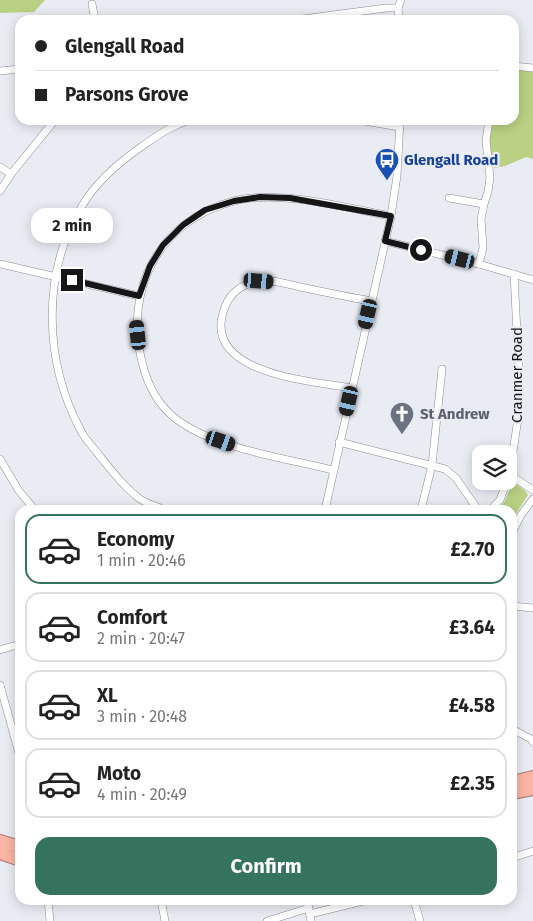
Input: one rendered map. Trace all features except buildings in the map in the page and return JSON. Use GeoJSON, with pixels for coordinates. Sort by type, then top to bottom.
{"type":"FeatureCollection","features":[{"type":"Feature","properties":{"kind":"highway"},"geometry":{"type":"LineString","coordinates":[[517,781],[533,777]]}},
{"type":"Feature","properties":{"kind":"highway"},"geometry":{"type":"LineString","coordinates":[[517,792],[533,789]]}},
{"type":"Feature","properties":{"kind":"highway"},"geometry":{"type":"LineString","coordinates":[[0,841],[15,846]]}},
{"type":"Feature","properties":{"kind":"highway"},"geometry":{"type":"LineString","coordinates":[[0,853],[15,858]]}},
{"type":"Feature","properties":{"kind":"street"},"geometry":{"type":"LineString","coordinates":[[399,15],[400,0]]}},
{"type":"Feature","properties":{"kind":"street"},"geometry":{"type":"LineString","coordinates":[[92,4],[94,15]]}},
{"type":"Feature","properties":{"kind":"street"},"geometry":{"type":"LineString","coordinates":[[332,15],[398,8]]}},
{"type":"Feature","properties":{"kind":"street"},"geometry":{"type":"LineString","coordinates":[[519,67],[533,68]]}},
{"type":"Feature","properties":{"kind":"street"},"geometry":{"type":"LineString","coordinates":[[0,71],[15,70]]}},
{"type":"Feature","properties":{"kind":"street"},"geometry":{"type":"LineString","coordinates":[[0,191],[11,174],[50,125]]}},
{"type":"Feature","properties":{"kind":"street"},"geometry":{"type":"LineString","coordinates":[[154,505],[141,499],[114,473],[81,432],[66,398],[57,370],[51,317],[55,276],[71,226],[83,204],[105,176],[126,157],[174,125]]}},
{"type":"Feature","properties":{"kind":"street"},"geometry":{"type":"LineString","coordinates":[[325,505],[391,216],[397,176],[400,125]]}},
{"type":"Feature","properties":{"kind":"street"},"geometry":{"type":"LineString","coordinates":[[479,264],[483,248],[481,220],[490,177],[486,141],[488,125]]}},
{"type":"Feature","properties":{"kind":"street"},"geometry":{"type":"LineString","coordinates":[[0,167],[11,174]]}},
{"type":"Feature","properties":{"kind":"street"},"geometry":{"type":"LineString","coordinates":[[334,470],[239,448],[203,435],[175,418],[156,398],[144,372],[136,322],[139,296],[150,266],[163,245],[183,225],[205,210],[234,201],[260,197],[290,198],[391,216]]}},
{"type":"Feature","properties":{"kind":"street"},"geometry":{"type":"LineString","coordinates":[[449,198],[484,204]]}},
{"type":"Feature","properties":{"kind":"street"},"geometry":{"type":"LineString","coordinates":[[385,241],[479,264],[533,280]]}},
{"type":"Feature","properties":{"kind":"street"},"geometry":{"type":"LineString","coordinates":[[0,264],[139,296]]}},
{"type":"Feature","properties":{"kind":"street","name":"Cranmer Road"},"geometry":{"type":"LineString","coordinates":[[514,274],[520,372],[519,412],[514,445]]}},
{"type":"Feature","properties":{"kind":"street"},"geometry":{"type":"LineString","coordinates":[[352,388],[276,374],[251,366],[227,347],[222,335],[223,311],[228,299],[235,291],[259,281],[278,282],[371,302]]}},
{"type":"Feature","properties":{"kind":"street"},"geometry":{"type":"LineString","coordinates":[[423,505],[432,465],[442,370]]}},
{"type":"Feature","properties":{"kind":"street"},"geometry":{"type":"LineString","coordinates":[[339,442],[445,469],[456,478],[475,505]]}},
{"type":"Feature","properties":{"kind":"street"},"geometry":{"type":"LineString","coordinates":[[0,459],[30,505]]}},
{"type":"Feature","properties":{"kind":"street"},"geometry":{"type":"LineString","coordinates":[[517,482],[533,490]]}},
{"type":"Feature","properties":{"kind":"street","name":"Cranmer Road"},"geometry":{"type":"LineString","coordinates":[[495,505],[500,500],[504,490]]}},
{"type":"Feature","properties":{"kind":"street"},"geometry":{"type":"LineString","coordinates":[[517,523],[533,499]]}},
{"type":"Feature","properties":{"kind":"street"},"geometry":{"type":"LineString","coordinates":[[517,606],[533,608]]}},
{"type":"Feature","properties":{"kind":"street"},"geometry":{"type":"LineString","coordinates":[[0,650],[15,646]]}},
{"type":"Feature","properties":{"kind":"street"},"geometry":{"type":"LineString","coordinates":[[0,685],[15,739]]}},
{"type":"Feature","properties":{"kind":"street"},"geometry":{"type":"LineString","coordinates":[[517,732],[532,740]]}},
{"type":"Feature","properties":{"kind":"street"},"geometry":{"type":"LineString","coordinates":[[517,856],[533,851]]}},
{"type":"Feature","properties":{"kind":"street"},"geometry":{"type":"LineString","coordinates":[[48,905],[50,921]]}},
{"type":"Feature","properties":{"kind":"street"},"geometry":{"type":"LineString","coordinates":[[162,905],[164,921]]}},
{"type":"Feature","properties":{"kind":"street"},"geometry":{"type":"LineString","coordinates":[[267,921],[310,914],[347,905]]}},
{"type":"Feature","properties":{"kind":"street"},"geometry":{"type":"LineString","coordinates":[[415,905],[420,921]]}},
{"type":"Feature","properties":{"kind":"green space"},"geometry":{"type":"Polygon","coordinates":[[[0,0],[45,0],[34,12],[0,13],[0,0]]]}},
{"type":"Feature","properties":{"kind":"green space"},"geometry":{"type":"Polygon","coordinates":[[[519,70],[533,72],[533,159],[526,157],[505,166],[494,168],[489,143],[492,125],[519,125],[519,70]]]}},
{"type":"Feature","properties":{"kind":"green space"},"geometry":{"type":"Polygon","coordinates":[[[517,486],[528,495],[517,512],[517,505],[502,505],[510,490],[517,490],[517,486]]]}},
{"type":"Feature","properties":{"kind":"place","name":"Glengall Road"},"geometry":{"type":"Point","coordinates":[387,181]}},
{"type":"Feature","properties":{"kind":"place","name":"St Andrew"},"geometry":{"type":"Point","coordinates":[402,435]}},
{"type":"Feature","properties":{"kind":"route"},"geometry":{"type":"LineString","coordinates":[[72,280],[139,296],[150,266],[163,245],[183,225],[205,210],[234,201],[260,197],[290,198],[391,216],[385,241],[421,250]]}}]}
